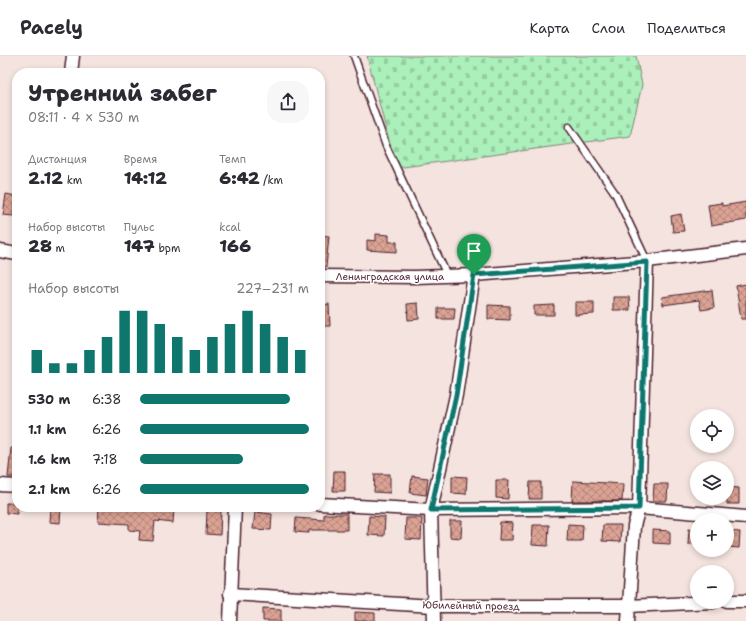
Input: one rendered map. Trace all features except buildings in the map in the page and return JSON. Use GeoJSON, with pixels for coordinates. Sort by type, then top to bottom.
{"type":"FeatureCollection","features":[{"type":"Feature","properties":{"kind":"street"},"geometry":{"type":"LineString","coordinates":[[72,68],[73,56]]}},
{"type":"Feature","properties":{"kind":"street","name":"Ленинградская улица"},"geometry":{"type":"LineString","coordinates":[[325,276],[415,277],[474,275],[647,262],[746,249]]}},
{"type":"Feature","properties":{"kind":"street"},"geometry":{"type":"LineString","coordinates":[[0,251],[12,253]]}},
{"type":"Feature","properties":{"kind":"street"},"geometry":{"type":"LineString","coordinates":[[628,621],[634,526],[639,508],[647,262]]}},
{"type":"Feature","properties":{"kind":"street"},"geometry":{"type":"LineString","coordinates":[[434,621],[431,510],[456,395],[474,275]]}},
{"type":"Feature","properties":{"kind":"street"},"geometry":{"type":"LineString","coordinates":[[0,485],[12,486]]}},
{"type":"Feature","properties":{"kind":"street"},"geometry":{"type":"LineString","coordinates":[[325,504],[431,510],[639,508],[746,517]]}},
{"type":"Feature","properties":{"kind":"street"},"geometry":{"type":"LineString","coordinates":[[230,621],[235,512]]}},
{"type":"Feature","properties":{"kind":"street","name":"Юбилейный проезд"},"geometry":{"type":"LineString","coordinates":[[230,594],[434,606],[628,606],[690,603]]}},
{"type":"Feature","properties":{"kind":"street"},"geometry":{"type":"LineString","coordinates":[[734,601],[746,600]]}},
{"type":"Feature","properties":{"kind":"lane"},"geometry":{"type":"LineString","coordinates":[[354,56],[386,146],[447,276]]}},
{"type":"Feature","properties":{"kind":"lane"},"geometry":{"type":"LineString","coordinates":[[569,127],[615,193],[647,262]]}},
{"type":"Feature","properties":{"kind":"green space"},"geometry":{"type":"Polygon","coordinates":[[[367,56],[636,56],[642,85],[630,136],[396,168],[367,56]]]}},
{"type":"Feature","properties":{"kind":"route"},"geometry":{"type":"LineString","coordinates":[[647,262],[639,508],[431,510],[456,395],[474,275],[647,262]]}}]}
